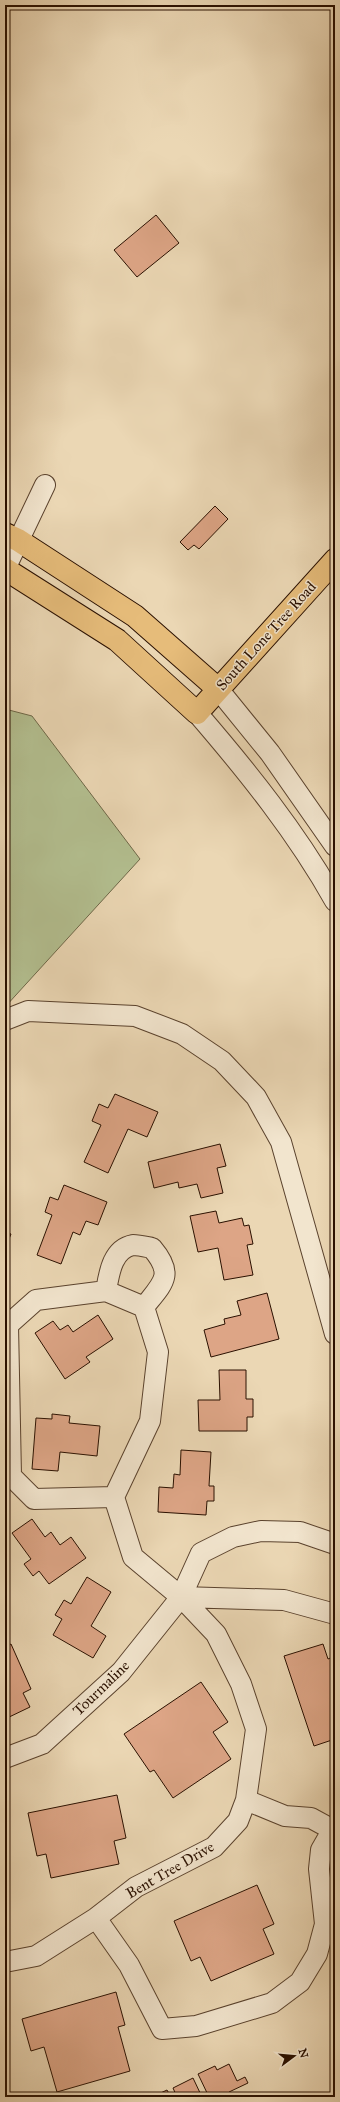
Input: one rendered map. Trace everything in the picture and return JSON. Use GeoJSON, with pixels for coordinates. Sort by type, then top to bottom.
{"type":"FeatureCollection","features":[{"type":"Feature","properties":{"kind":"main road"},"geometry":{"type":"LineString","coordinates":[[11,537],[135,616],[218,689]]}},
{"type":"Feature","properties":{"kind":"main road","name":"South Lone Tree Road"},"geometry":{"type":"LineString","coordinates":[[196,713],[335,560]]}},
{"type":"Feature","properties":{"kind":"main road"},"geometry":{"type":"LineString","coordinates":[[5,569],[117,640],[196,713]]}},
{"type":"Feature","properties":{"kind":"street"},"geometry":{"type":"LineString","coordinates":[[5,569],[11,537],[45,485]]}},
{"type":"Feature","properties":{"kind":"street"},"geometry":{"type":"LineString","coordinates":[[218,689],[270,753],[335,846]]}},
{"type":"Feature","properties":{"kind":"street"},"geometry":{"type":"LineString","coordinates":[[196,713],[247,771],[322,877],[335,901]]}},
{"type":"Feature","properties":{"kind":"street"},"geometry":{"type":"LineString","coordinates":[[5,1020],[28,1011],[135,1016],[182,1034],[222,1061],[256,1097],[281,1142],[335,1334]]}},
{"type":"Feature","properties":{"kind":"street"},"geometry":{"type":"LineString","coordinates":[[106,1291],[111,1267],[118,1253],[133,1245],[152,1248],[164,1262],[164,1281],[144,1307]]}},
{"type":"Feature","properties":{"kind":"street"},"geometry":{"type":"LineString","coordinates":[[106,1291],[144,1307],[158,1352],[150,1421],[114,1497],[34,1499],[11,1476],[8,1325],[36,1300],[106,1291]]}},
{"type":"Feature","properties":{"kind":"street","name":"Bent Tree Drive"},"geometry":{"type":"LineString","coordinates":[[5,1962],[36,1956],[96,1918],[136,1887],[214,1847],[238,1821],[246,1800],[256,1729],[242,1684],[216,1634],[181,1597],[133,1558],[114,1497]]}},
{"type":"Feature","properties":{"kind":"street","name":"Tourmaline"},"geometry":{"type":"LineString","coordinates":[[5,1758],[42,1744],[121,1672],[181,1597],[201,1553],[233,1536],[261,1531],[300,1532],[335,1544]]}},
{"type":"Feature","properties":{"kind":"street"},"geometry":{"type":"LineString","coordinates":[[181,1597],[284,1600],[335,1614]]}},
{"type":"Feature","properties":{"kind":"street"},"geometry":{"type":"LineString","coordinates":[[96,1918],[130,1965],[162,2029],[196,2026],[272,2003],[300,1982],[317,1954],[325,1924],[319,1869],[320,1857],[321,1850],[334,1830],[311,1818],[285,1816],[246,1800]]}},
{"type":"Feature","properties":{"kind":"green space"},"geometry":{"type":"Polygon","coordinates":[[[5,709],[32,716],[140,859],[5,1007],[5,709]]]}},
{"type":"Feature","properties":{"kind":"building"},"geometry":{"type":"Polygon","coordinates":[[[156,215],[179,243],[137,277],[114,250],[156,215]]]}},
{"type":"Feature","properties":{"kind":"building"},"geometry":{"type":"Polygon","coordinates":[[[215,506],[228,519],[199,549],[194,545],[188,550],[180,542],[215,506]]]}},
{"type":"Feature","properties":{"kind":"building"},"geometry":{"type":"Polygon","coordinates":[[[115,1094],[158,1112],[147,1137],[128,1129],[108,1173],[84,1162],[101,1125],[92,1121],[99,1104],[108,1108],[115,1094]]]}},
{"type":"Feature","properties":{"kind":"building"},"geometry":{"type":"Polygon","coordinates":[[[220,1144],[226,1166],[217,1168],[223,1193],[201,1198],[197,1184],[179,1188],[178,1182],[154,1188],[148,1162],[220,1144]]]}},
{"type":"Feature","properties":{"kind":"building"},"geometry":{"type":"Polygon","coordinates":[[[64,1185],[107,1202],[98,1225],[86,1221],[80,1235],[73,1232],[61,1264],[37,1255],[52,1215],[45,1212],[50,1197],[58,1200],[64,1185]]]}},
{"type":"Feature","properties":{"kind":"building"},"geometry":{"type":"Polygon","coordinates":[[[216,1211],[219,1223],[242,1218],[244,1226],[249,1225],[253,1244],[247,1245],[253,1275],[224,1280],[218,1248],[198,1252],[190,1216],[216,1211]]]}},
{"type":"Feature","properties":{"kind":"building"},"geometry":{"type":"Polygon","coordinates":[[[5,1232],[11,1234],[5,1249],[5,1232]]]}},
{"type":"Feature","properties":{"kind":"building"},"geometry":{"type":"Polygon","coordinates":[[[267,1293],[279,1339],[211,1357],[204,1330],[225,1324],[224,1319],[241,1315],[237,1301],[267,1293]]]}},
{"type":"Feature","properties":{"kind":"building"},"geometry":{"type":"Polygon","coordinates":[[[98,1315],[113,1339],[86,1357],[90,1362],[65,1379],[35,1333],[53,1321],[60,1330],[68,1325],[73,1332],[98,1315]]]}},
{"type":"Feature","properties":{"kind":"building"},"geometry":{"type":"Polygon","coordinates":[[[219,1370],[246,1370],[246,1399],[253,1399],[253,1417],[247,1417],[247,1431],[199,1431],[198,1400],[220,1400],[219,1370]]]}},
{"type":"Feature","properties":{"kind":"building"},"geometry":{"type":"Polygon","coordinates":[[[52,1414],[70,1416],[69,1423],[100,1426],[97,1456],[60,1452],[58,1471],[32,1469],[36,1418],[52,1419],[52,1414]]]}},
{"type":"Feature","properties":{"kind":"building"},"geometry":{"type":"Polygon","coordinates":[[[181,1450],[211,1452],[209,1486],[214,1486],[214,1501],[207,1501],[206,1515],[158,1512],[159,1487],[173,1488],[174,1474],[180,1475],[181,1450]]]}},
{"type":"Feature","properties":{"kind":"building"},"geometry":{"type":"Polygon","coordinates":[[[32,1519],[45,1537],[51,1532],[60,1545],[71,1537],[86,1558],[49,1584],[39,1571],[33,1576],[24,1564],[31,1559],[12,1533],[32,1519]]]}},
{"type":"Feature","properties":{"kind":"building"},"geometry":{"type":"Polygon","coordinates":[[[87,1577],[111,1592],[91,1626],[106,1636],[93,1658],[53,1635],[62,1619],[55,1615],[64,1600],[71,1604],[87,1577]]]}},
{"type":"Feature","properties":{"kind":"building"},"geometry":{"type":"Polygon","coordinates":[[[11,1644],[31,1689],[23,1693],[30,1707],[5,1719],[5,1647],[11,1644]]]}},
{"type":"Feature","properties":{"kind":"building"},"geometry":{"type":"Polygon","coordinates":[[[323,1644],[328,1659],[335,1656],[335,1739],[314,1746],[284,1656],[323,1644]]]}},
{"type":"Feature","properties":{"kind":"building"},"geometry":{"type":"Polygon","coordinates":[[[201,1682],[228,1722],[213,1732],[231,1759],[173,1798],[154,1770],[150,1772],[124,1734],[201,1682]]]}},
{"type":"Feature","properties":{"kind":"building"},"geometry":{"type":"Polygon","coordinates":[[[117,1795],[126,1838],[114,1841],[119,1864],[51,1878],[46,1854],[37,1856],[28,1813],[117,1795]]]}},
{"type":"Feature","properties":{"kind":"building"},"geometry":{"type":"Polygon","coordinates":[[[257,1885],[274,1924],[263,1929],[274,1954],[211,1981],[200,1957],[191,1961],[174,1921],[257,1885]]]}},
{"type":"Feature","properties":{"kind":"building"},"geometry":{"type":"Polygon","coordinates":[[[116,1992],[125,2025],[118,2027],[130,2071],[57,2092],[44,2047],[31,2051],[22,2019],[116,1992]]]}},
{"type":"Feature","properties":{"kind":"building"},"geometry":{"type":"Polygon","coordinates":[[[229,2064],[237,2081],[245,2077],[248,2083],[229,2092],[231,2097],[209,2097],[198,2074],[215,2066],[217,2070],[229,2064]]]}},
{"type":"Feature","properties":{"kind":"building"},"geometry":{"type":"Polygon","coordinates":[[[193,2078],[202,2097],[177,2097],[173,2088],[193,2078]]]}},
{"type":"Feature","properties":{"kind":"building"},"geometry":{"type":"Polygon","coordinates":[[[167,2090],[171,2097],[152,2097],[167,2090]]]}}]}
